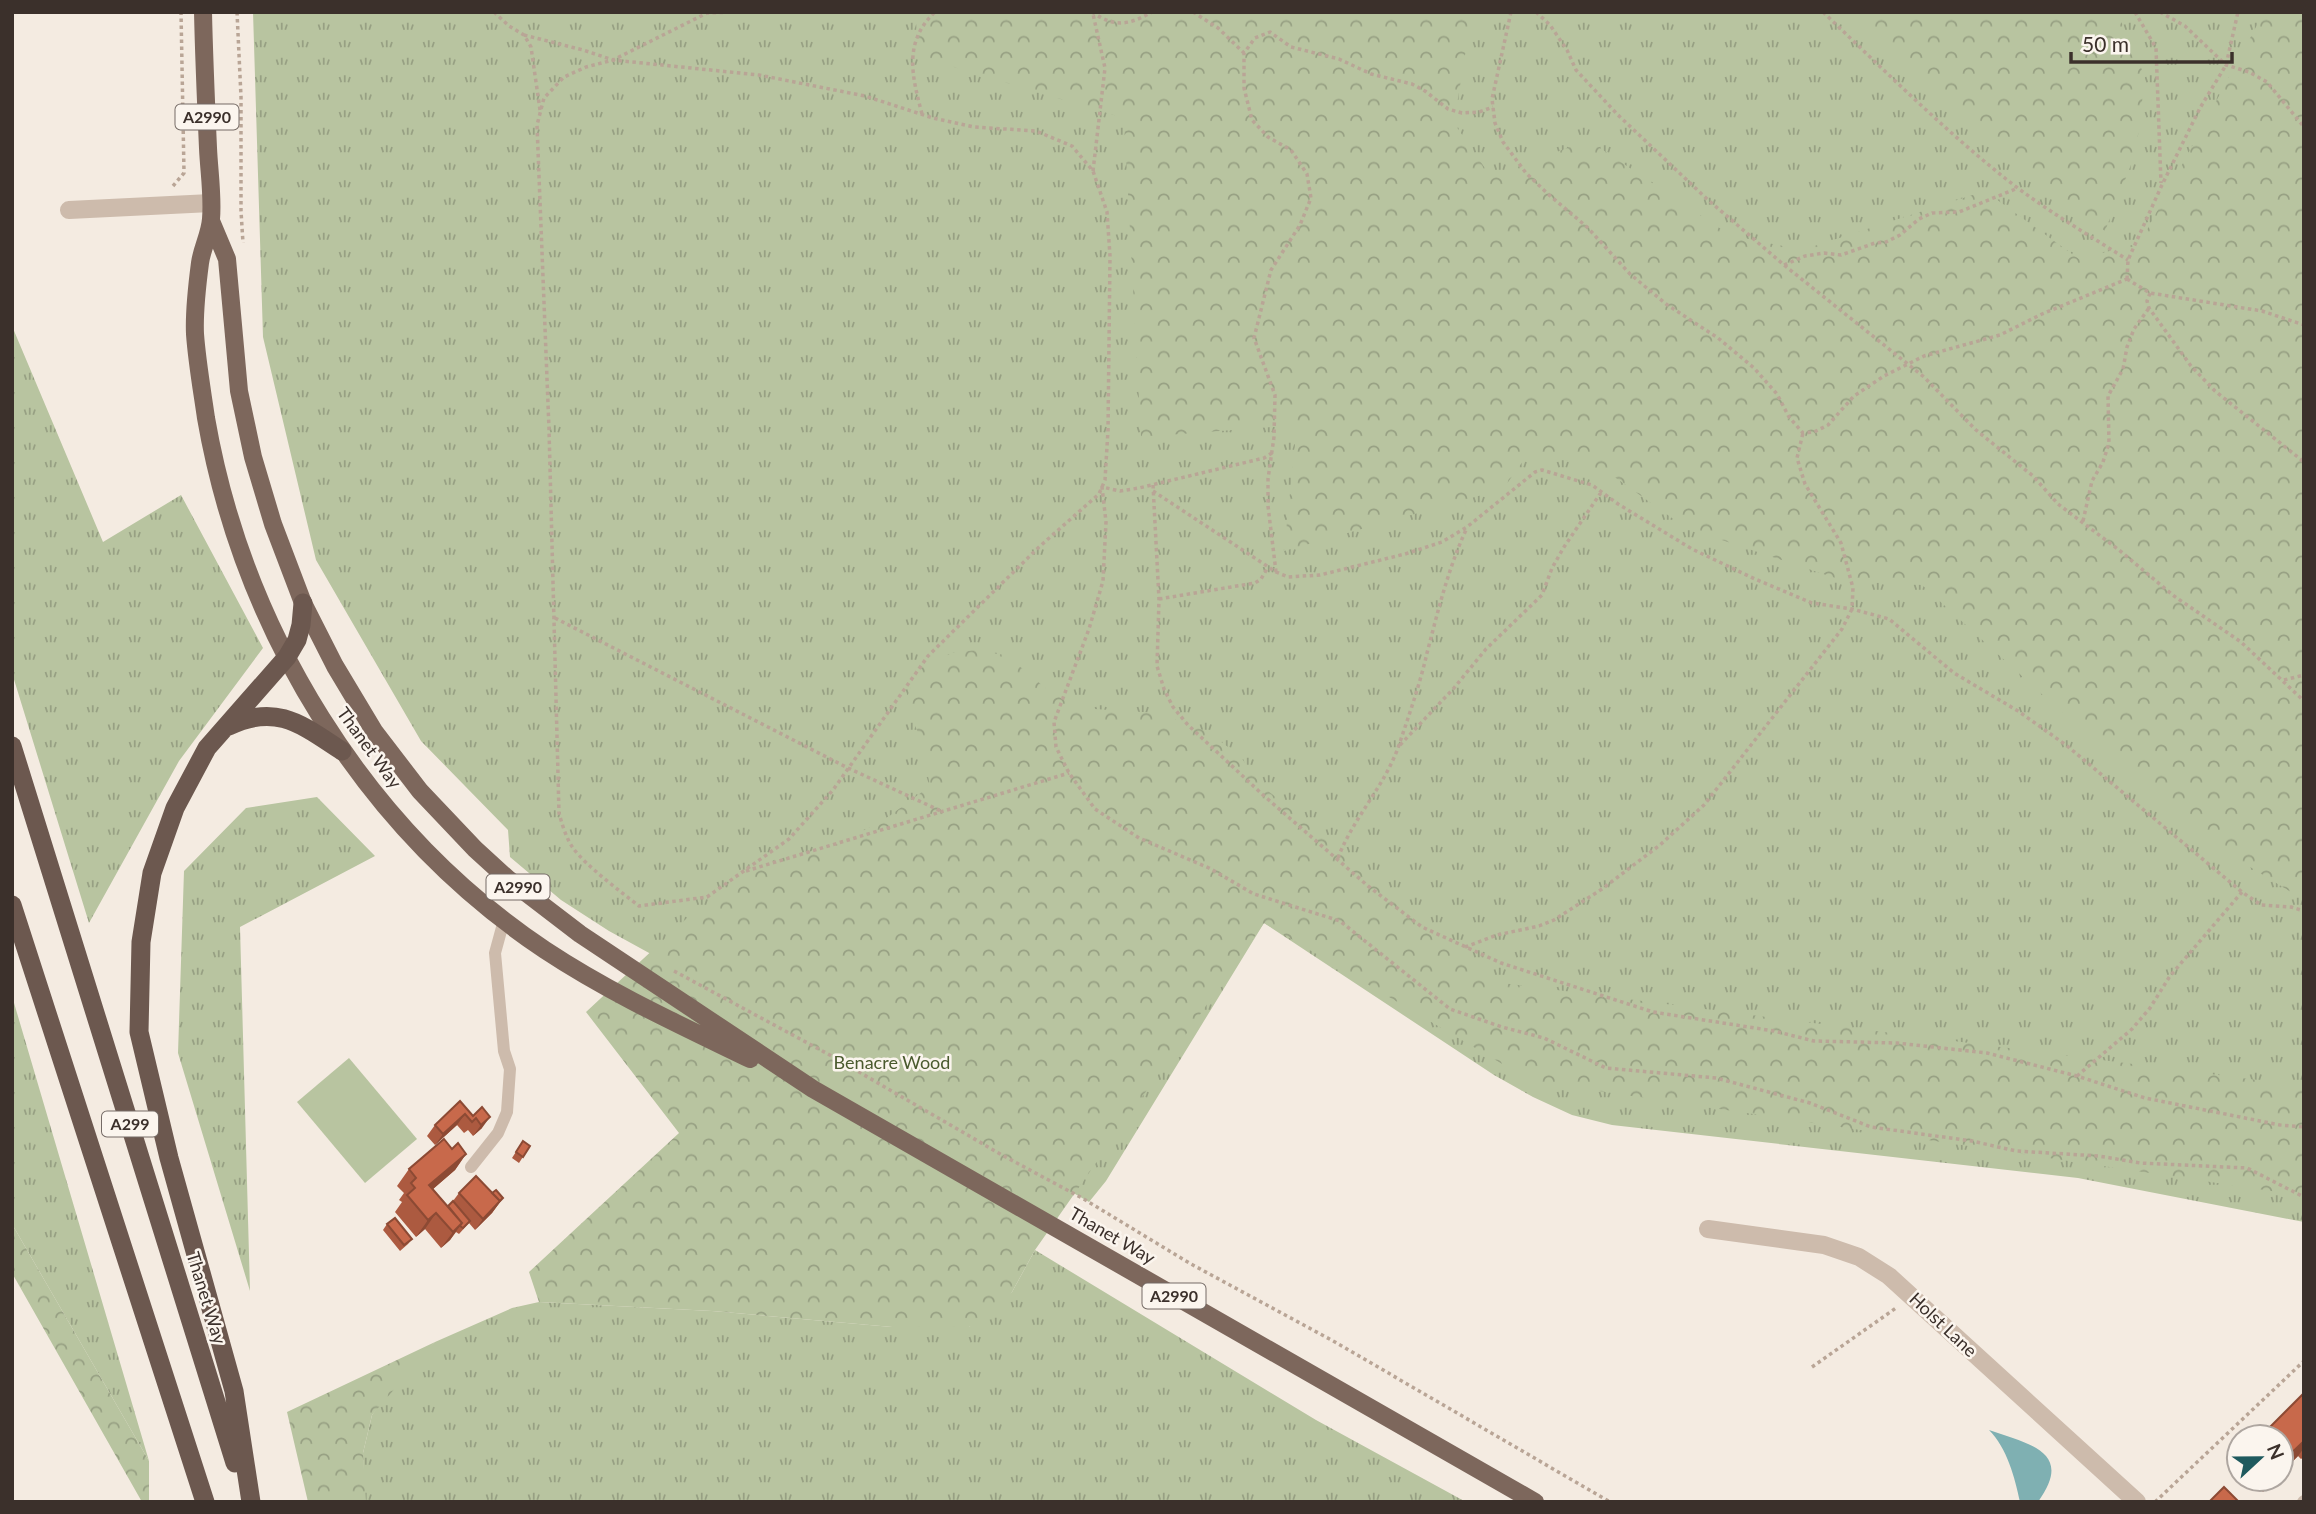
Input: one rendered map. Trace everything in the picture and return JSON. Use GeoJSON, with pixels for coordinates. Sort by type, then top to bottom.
{"type":"FeatureCollection","features":[{"type":"Feature","properties":{"kind":"highway"},"geometry":{"type":"LineString","coordinates":[[249,1502],[233,1391],[169,1158],[139,1032],[141,942],[152,873],[175,808],[190,776],[221,730],[287,657],[297,640],[303,603]]}},
{"type":"Feature","properties":{"kind":"highway"},"geometry":{"type":"LineString","coordinates":[[221,730],[253,717],[285,717],[342,751]]}},
{"type":"Feature","properties":{"kind":"highway","name":"Thanet Way"},"geometry":{"type":"LineString","coordinates":[[12,746],[249,1502]]}},
{"type":"Feature","properties":{"kind":"highway","name":"A299"},"geometry":{"type":"LineString","coordinates":[[12,905],[205,1502]]}},
{"type":"Feature","properties":{"kind":"main road","name":"Thanet Way"},"geometry":{"type":"LineString","coordinates":[[203,12],[211,212],[200,261],[195,331],[199,373],[210,440],[233,528],[249,572],[287,657],[342,751],[384,805],[429,856],[504,920],[543,948],[627,999],[813,1089]]}},
{"type":"Feature","properties":{"kind":"main road","name":"Thanet Way"},"geometry":{"type":"LineString","coordinates":[[211,212],[227,259],[239,391],[253,457],[273,524],[303,603],[335,666],[374,731],[420,791],[475,849],[508,879],[580,934],[813,1089],[1535,1502]]}},
{"type":"Feature","properties":{"kind":"street"},"geometry":{"type":"LineString","coordinates":[[69,210],[167,205],[211,212]]}},
{"type":"Feature","properties":{"kind":"street","name":"Holst Lane"},"geometry":{"type":"LineString","coordinates":[[1708,1228],[1824,1245],[1859,1257],[1889,1276],[2137,1502]]}},
{"type":"Feature","properties":{"kind":"lane"},"geometry":{"type":"LineString","coordinates":[[471,1167],[498,1133],[506,1112],[510,1069],[504,1051],[495,953],[504,920]]}},
{"type":"Feature","properties":{"kind":"path"},"geometry":{"type":"LineString","coordinates":[[167,205],[167,188],[178,182],[184,173],[181,12]]}},
{"type":"Feature","properties":{"kind":"path"},"geometry":{"type":"LineString","coordinates":[[237,12],[243,250]]}},
{"type":"Feature","properties":{"kind":"path"},"geometry":{"type":"LineString","coordinates":[[494,12],[524,35],[531,47],[536,97],[541,112]]}},
{"type":"Feature","properties":{"kind":"path"},"geometry":{"type":"LineString","coordinates":[[524,35],[613,60],[759,75],[866,96],[974,127],[1036,131],[1072,146],[1093,172],[1107,212],[1110,256],[1108,430],[1105,481],[1098,494],[1039,547],[928,656],[833,790],[789,839],[707,897],[639,906],[574,849],[559,813],[555,618],[537,125],[544,98],[564,77],[586,67],[613,60],[707,13],[738,12]]}},
{"type":"Feature","properties":{"kind":"path"},"geometry":{"type":"LineString","coordinates":[[922,114],[914,82],[915,41],[923,23],[935,12]]}},
{"type":"Feature","properties":{"kind":"path"},"geometry":{"type":"LineString","coordinates":[[1093,13],[1109,21],[1133,23],[1152,12]]}},
{"type":"Feature","properties":{"kind":"path"},"geometry":{"type":"LineString","coordinates":[[1193,12],[1218,28],[1244,52]]}},
{"type":"Feature","properties":{"kind":"path"},"geometry":{"type":"LineString","coordinates":[[1511,12],[1492,99],[1503,142],[1526,173],[1587,227],[1630,274],[1666,304],[1718,338],[1754,368],[1777,394],[1789,417],[1803,433]]}},
{"type":"Feature","properties":{"kind":"path"},"geometry":{"type":"LineString","coordinates":[[1536,12],[1550,25],[1567,50],[1576,70],[1618,115],[1707,199],[1784,265],[1908,364],[1976,430],[2033,476],[2058,504],[2174,596],[2241,642],[2304,701]]}},
{"type":"Feature","properties":{"kind":"path"},"geometry":{"type":"LineString","coordinates":[[1823,12],[1927,112],[2018,188],[2127,260]]}},
{"type":"Feature","properties":{"kind":"path"},"geometry":{"type":"LineString","coordinates":[[2135,12],[2156,48],[2161,187]]}},
{"type":"Feature","properties":{"kind":"path"},"geometry":{"type":"LineString","coordinates":[[2160,12],[2185,26],[2226,65],[2249,72],[2267,82],[2304,127]]}},
{"type":"Feature","properties":{"kind":"path"},"geometry":{"type":"LineString","coordinates":[[2127,279],[2127,260],[2200,108],[2226,65],[2238,12]]}},
{"type":"Feature","properties":{"kind":"path"},"geometry":{"type":"LineString","coordinates":[[1093,13],[1105,68],[1093,172]]}},
{"type":"Feature","properties":{"kind":"path"},"geometry":{"type":"LineString","coordinates":[[1276,572],[1268,506],[1275,395],[1254,338],[1271,270],[1300,225],[1311,198],[1307,174],[1291,150],[1268,137],[1252,120],[1244,88],[1244,52],[1255,38],[1270,32],[1291,47],[1339,59],[1371,74],[1412,84],[1425,90],[1448,109],[1462,113],[1479,112],[1493,107]]}},
{"type":"Feature","properties":{"kind":"path"},"geometry":{"type":"LineString","coordinates":[[1784,265],[1805,256],[1824,253],[1841,255],[1886,242],[1900,235],[1919,219],[1933,213],[1959,212],[2018,188]]}},
{"type":"Feature","properties":{"kind":"path"},"geometry":{"type":"LineString","coordinates":[[1803,433],[1814,432],[1828,425],[1854,396],[1924,356],[2000,335],[2127,279]]}},
{"type":"Feature","properties":{"kind":"path"},"geometry":{"type":"LineString","coordinates":[[2127,279],[2150,293],[2262,311],[2304,325]]}},
{"type":"Feature","properties":{"kind":"path"},"geometry":{"type":"LineString","coordinates":[[2150,293],[2147,301],[2149,308],[2192,366],[2215,391],[2304,463]]}},
{"type":"Feature","properties":{"kind":"path"},"geometry":{"type":"LineString","coordinates":[[2082,522],[2092,481],[2103,462],[2109,443],[2108,396],[2123,369],[2134,329],[2149,308]]}},
{"type":"Feature","properties":{"kind":"path"},"geometry":{"type":"LineString","coordinates":[[1465,947],[1497,935],[1554,920],[1602,889],[1660,845],[1704,805],[1842,629],[1852,609],[1853,589],[1846,555],[1805,484],[1797,458],[1803,433]]}},
{"type":"Feature","properties":{"kind":"path"},"geometry":{"type":"LineString","coordinates":[[1102,487],[1120,491],[1264,458],[1272,453]]}},
{"type":"Feature","properties":{"kind":"path"},"geometry":{"type":"LineString","coordinates":[[1153,491],[1288,578],[1332,572],[1442,542],[1467,527],[1535,472],[1542,470],[1592,485],[1692,549],[1755,579],[1812,603],[1852,609],[1889,619],[1954,673],[2018,711],[2066,745],[2242,892],[2262,905],[2304,911]]}},
{"type":"Feature","properties":{"kind":"path"},"geometry":{"type":"LineString","coordinates":[[1153,484],[1159,599],[1157,666],[1173,707],[1188,725],[1254,786],[1368,886],[1422,927],[1501,963],[1653,1012],[1774,1031],[1814,1041],[1897,1042],[1974,1052],[2077,1076],[2145,1098],[2280,1125],[2304,1127]]}},
{"type":"Feature","properties":{"kind":"path"},"geometry":{"type":"LineString","coordinates":[[1102,487],[1105,522],[1103,581],[1089,629],[1054,722],[1056,747],[1069,773],[1095,808],[1139,838],[1209,868],[1254,894],[1340,921],[1450,1009],[1544,1038],[1606,1068],[1716,1078],[1810,1103],[1871,1127],[1972,1141],[2016,1151],[2099,1156],[2140,1163],[2247,1168],[2304,1197]]}},
{"type":"Feature","properties":{"kind":"path"},"geometry":{"type":"LineString","coordinates":[[1398,747],[1454,688],[1486,649],[1542,596],[1552,568],[1601,491]]}},
{"type":"Feature","properties":{"kind":"path"},"geometry":{"type":"LineString","coordinates":[[1338,858],[1398,747],[1427,655],[1436,612],[1467,527]]}},
{"type":"Feature","properties":{"kind":"path"},"geometry":{"type":"LineString","coordinates":[[1159,599],[1255,583],[1261,579],[1268,567]]}},
{"type":"Feature","properties":{"kind":"path"},"geometry":{"type":"LineString","coordinates":[[555,618],[848,768],[943,812]]}},
{"type":"Feature","properties":{"kind":"path"},"geometry":{"type":"LineString","coordinates":[[2284,680],[2304,675]]}},
{"type":"Feature","properties":{"kind":"path"},"geometry":{"type":"LineString","coordinates":[[740,872],[1069,773]]}},
{"type":"Feature","properties":{"kind":"path"},"geometry":{"type":"LineString","coordinates":[[2077,1076],[2132,1029],[2150,1008],[2170,976],[2242,892]]}},
{"type":"Feature","properties":{"kind":"path"},"geometry":{"type":"LineString","coordinates":[[665,966],[1082,1198],[1191,1264],[1335,1342],[1610,1502]]}},
{"type":"Feature","properties":{"kind":"path"},"geometry":{"type":"LineString","coordinates":[[1812,1367],[1912,1297]]}},
{"type":"Feature","properties":{"kind":"path"},"geometry":{"type":"LineString","coordinates":[[2155,1502],[2304,1361]]}},
{"type":"Feature","properties":{"kind":"green space"},"geometry":{"type":"Polygon","coordinates":[[[253,12],[2304,12],[2304,1222],[2078,1178],[1612,1125],[1572,1115],[1494,1075],[1264,923],[1106,1181],[1089,1202],[828,1051],[609,931],[561,900],[510,857],[508,830],[421,741],[316,560],[263,337],[253,12]]]}},
{"type":"Feature","properties":{"kind":"green space"},"geometry":{"type":"Polygon","coordinates":[[[916,12],[1472,12],[1454,123],[1491,177],[1588,140],[1730,235],[1802,250],[1985,191],[2079,259],[2140,243],[2264,12],[2304,12],[2304,900],[2193,832],[1922,585],[1844,581],[1686,528],[1609,473],[1531,450],[1503,489],[1284,551],[1297,425],[1141,437],[1124,118],[917,56],[916,12]]]}},
{"type":"Feature","properties":{"kind":"green space"},"geometry":{"type":"Polygon","coordinates":[[[1846,12],[2117,12],[2145,77],[2136,152],[2105,231],[1972,130],[1846,12]]]}},
{"type":"Feature","properties":{"kind":"green space"},"geometry":{"type":"Polygon","coordinates":[[[12,326],[103,542],[181,495],[263,648],[179,761],[89,923],[12,673],[12,326]]]}},
{"type":"Feature","properties":{"kind":"green space","name":"Benacre Wood"},"geometry":{"type":"Polygon","coordinates":[[[984,649],[1012,660],[1049,691],[1079,708],[1158,713],[1208,732],[1240,756],[1262,786],[1502,983],[2304,1086],[2304,1196],[1531,1081],[1264,923],[1035,1250],[1012,1292],[994,1316],[969,1327],[892,1327],[712,1311],[539,1302],[529,1272],[679,1133],[586,1012],[686,919],[770,861],[833,846],[884,820],[930,786],[921,739],[905,703],[917,670],[952,653],[984,649]]]}},
{"type":"Feature","properties":{"kind":"green space"},"geometry":{"type":"Polygon","coordinates":[[[317,797],[375,856],[240,927],[250,1291],[178,1053],[184,871],[246,808],[317,797]]]}},
{"type":"Feature","properties":{"kind":"green space"},"geometry":{"type":"Polygon","coordinates":[[[12,996],[149,1461],[12,1224],[12,996]]]}},
{"type":"Feature","properties":{"kind":"green space"},"geometry":{"type":"Polygon","coordinates":[[[349,1058],[417,1139],[365,1183],[297,1102],[349,1058]]]}},
{"type":"Feature","properties":{"kind":"green space"},"geometry":{"type":"Polygon","coordinates":[[[12,1224],[149,1461],[149,1502],[142,1502],[12,1273],[12,1224]]]}},
{"type":"Feature","properties":{"kind":"green space"},"geometry":{"type":"Polygon","coordinates":[[[1035,1250],[1316,1420],[1466,1502],[364,1502],[363,1453],[372,1415],[403,1372],[435,1342],[512,1308],[539,1302],[712,1311],[892,1327],[969,1327],[1012,1292],[1035,1250]]]}},
{"type":"Feature","properties":{"kind":"green space"},"geometry":{"type":"Polygon","coordinates":[[[435,1342],[372,1415],[363,1453],[366,1502],[308,1502],[287,1412],[435,1342]]]}},
{"type":"Feature","properties":{"kind":"water"},"geometry":{"type":"Polygon","coordinates":[[[1989,1430],[2031,1445],[2049,1460],[2051,1471],[2048,1485],[2038,1502],[2020,1502],[2005,1454],[1989,1430]]]}},
{"type":"Feature","properties":{"kind":"building"},"geometry":{"type":"Polygon","coordinates":[[[460,1101],[473,1116],[482,1107],[490,1117],[481,1125],[476,1118],[472,1122],[465,1114],[443,1134],[435,1125],[460,1101]]]}},
{"type":"Feature","properties":{"kind":"building"},"geometry":{"type":"Polygon","coordinates":[[[444,1139],[452,1149],[458,1143],[466,1154],[429,1185],[462,1223],[453,1232],[436,1213],[428,1220],[407,1195],[415,1188],[411,1183],[416,1178],[409,1169],[444,1139]]]}},
{"type":"Feature","properties":{"kind":"building"},"geometry":{"type":"Polygon","coordinates":[[[523,1141],[530,1146],[523,1157],[516,1152],[523,1141]]]}},
{"type":"Feature","properties":{"kind":"building"},"geometry":{"type":"Polygon","coordinates":[[[476,1176],[500,1201],[483,1219],[459,1193],[476,1176]]]}},
{"type":"Feature","properties":{"kind":"building"},"geometry":{"type":"Polygon","coordinates":[[[496,1190],[503,1198],[500,1201],[492,1193],[496,1190]]]}},
{"type":"Feature","properties":{"kind":"building"},"geometry":{"type":"Polygon","coordinates":[[[453,1201],[470,1221],[463,1228],[448,1206],[453,1201]]]}},
{"type":"Feature","properties":{"kind":"building"},"geometry":{"type":"Polygon","coordinates":[[[395,1218],[412,1239],[404,1245],[387,1224],[395,1218]]]}},
{"type":"Feature","properties":{"kind":"building"},"geometry":{"type":"Polygon","coordinates":[[[2304,1393],[2304,1441],[2295,1450],[2295,1423],[2274,1423],[2304,1393]]]}},
{"type":"Feature","properties":{"kind":"building"},"geometry":{"type":"Polygon","coordinates":[[[2224,1487],[2225,1493],[2230,1493],[2239,1502],[2209,1502],[2224,1487]]]}}]}
